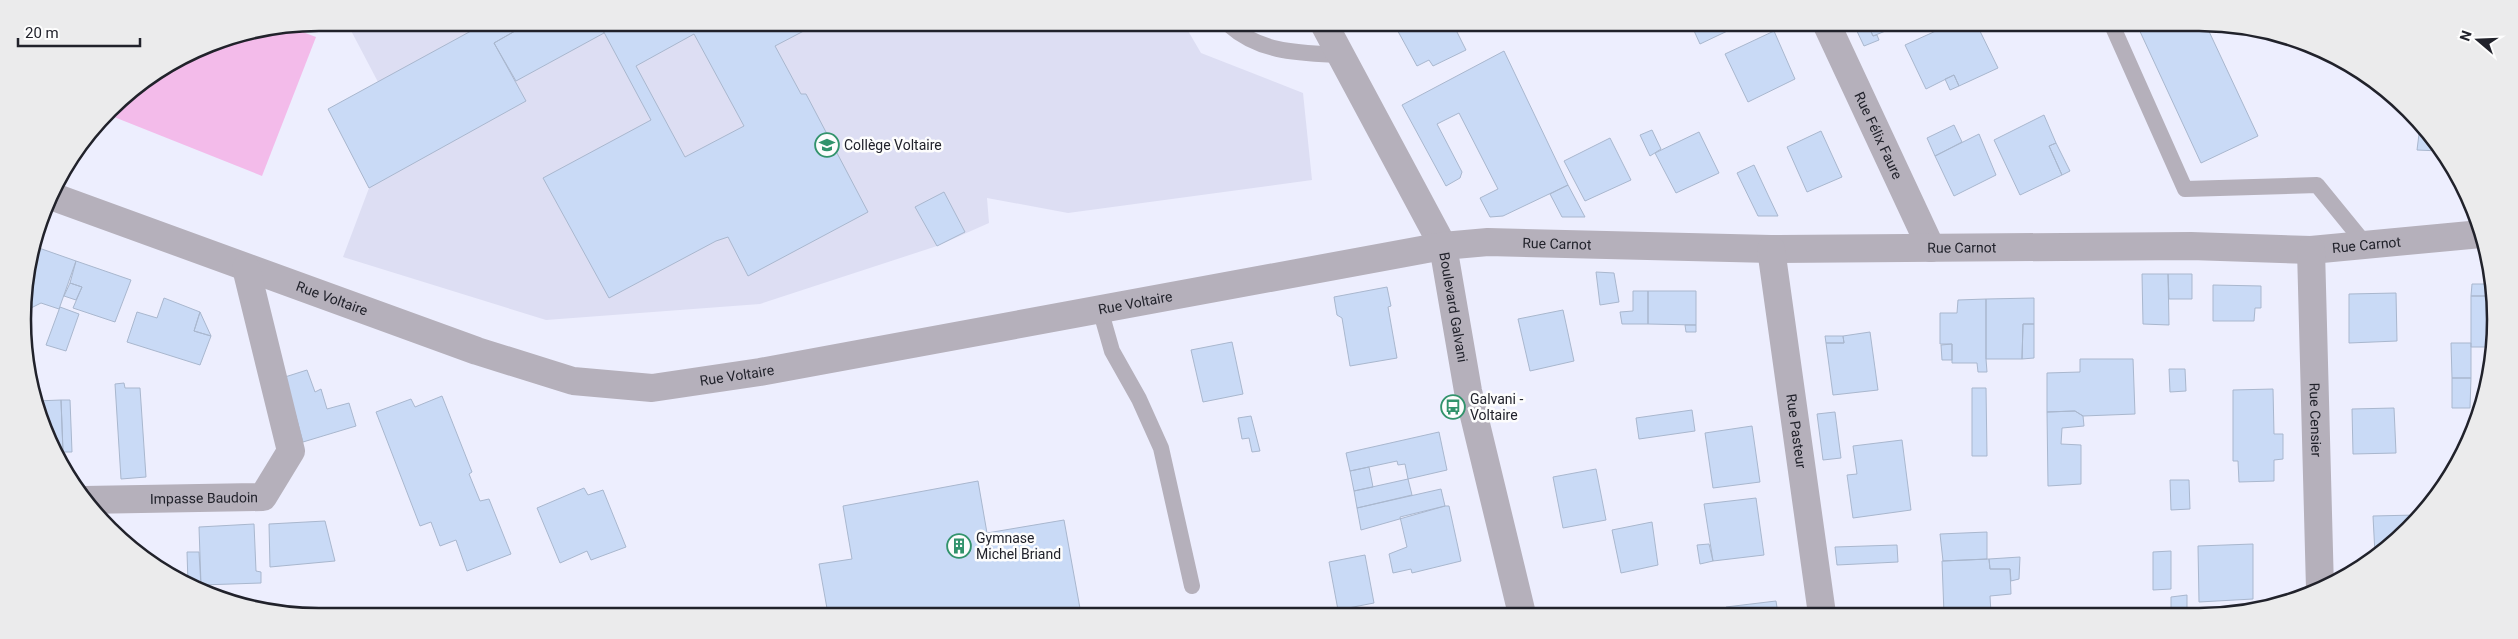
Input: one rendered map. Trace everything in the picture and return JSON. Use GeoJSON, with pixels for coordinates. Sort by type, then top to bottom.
{"type":"FeatureCollection","features":[{"type":"Feature","properties":{"kind":"street","name":"Boulevard Galvani"},"geometry":{"type":"LineString","coordinates":[[1328,31],[1443,246],[1468,391],[1521,608]]}},
{"type":"Feature","properties":{"kind":"street","name":"Rue Félix Faure"},"geometry":{"type":"LineString","coordinates":[[1830,31],[1931,248]]}},
{"type":"Feature","properties":{"kind":"street","name":"Rue Voltaire"},"geometry":{"type":"LineString","coordinates":[[58,199],[478,351],[573,381],[652,388],[760,372],[1443,246]]}},
{"type":"Feature","properties":{"kind":"street","name":"Rue Carnot"},"geometry":{"type":"LineString","coordinates":[[1443,246],[1488,242],[1771,249],[2191,246],[2311,250],[2474,235]]}},
{"type":"Feature","properties":{"kind":"street","name":"Rue Pasteur"},"geometry":{"type":"LineString","coordinates":[[1771,249],[1821,608]]}},
{"type":"Feature","properties":{"kind":"street","name":"Rue Censier"},"geometry":{"type":"LineString","coordinates":[[2311,250],[2320,581]]}},
{"type":"Feature","properties":{"kind":"street","name":"Impasse Baudoin"},"geometry":{"type":"LineString","coordinates":[[95,500],[263,497],[291,451],[246,268]]}},
{"type":"Feature","properties":{"kind":"lane"},"geometry":{"type":"LineString","coordinates":[[1236,31],[1260,45],[1292,53],[1340,55]]}},
{"type":"Feature","properties":{"kind":"lane"},"geometry":{"type":"LineString","coordinates":[[2115,31],[2185,189],[2317,185],[2366,245]]}},
{"type":"Feature","properties":{"kind":"lane"},"geometry":{"type":"LineString","coordinates":[[1100,309],[1112,352],[1139,399],[1161,448],[1192,586]]}},
{"type":"Feature","properties":{"kind":"shaded area","name":"Collège Voltaire"},"geometry":{"type":"Polygon","coordinates":[[[351,31],[1188,31],[1201,53],[1303,93],[1312,180],[1068,213],[987,198],[989,223],[937,246],[760,304],[546,320],[343,257],[369,188],[328,109],[378,82],[351,31]]]}},
{"type":"Feature","properties":{"kind":"shaded area"},"geometry":{"type":"Polygon","coordinates":[[[302,32],[316,37],[262,176],[115,117],[129,103],[159,80],[209,53],[245,41],[282,34],[302,32]]]}},
{"type":"Feature","properties":{"kind":"building"},"geometry":{"type":"Polygon","coordinates":[[[471,31],[515,31],[494,43],[526,101],[369,188],[328,109],[471,31]]]}},
{"type":"Feature","properties":{"kind":"building"},"geometry":{"type":"Polygon","coordinates":[[[515,31],[603,31],[604,33],[516,81],[494,43],[515,31]]]}},
{"type":"Feature","properties":{"kind":"building"},"geometry":{"type":"Polygon","coordinates":[[[603,31],[804,31],[775,46],[801,94],[806,94],[868,212],[748,276],[728,237],[716,241],[609,298],[543,178],[651,120],[603,31]],[[694,34],[636,66],[685,157],[744,126],[694,34]]]}},
{"type":"Feature","properties":{"kind":"building"},"geometry":{"type":"Polygon","coordinates":[[[1398,31],[1456,31],[1466,50],[1433,66],[1429,60],[1417,66],[1398,31]]]}},
{"type":"Feature","properties":{"kind":"building"},"geometry":{"type":"Polygon","coordinates":[[[1694,31],[1727,31],[1700,44],[1694,31]]]}},
{"type":"Feature","properties":{"kind":"building"},"geometry":{"type":"Polygon","coordinates":[[[1774,31],[1795,79],[1748,102],[1725,54],[1774,31]]]}},
{"type":"Feature","properties":{"kind":"building"},"geometry":{"type":"Polygon","coordinates":[[[1857,31],[1871,31],[1873,36],[1877,35],[1879,40],[1864,46],[1857,31]]]}},
{"type":"Feature","properties":{"kind":"building"},"geometry":{"type":"Polygon","coordinates":[[[1871,31],[1886,31],[1873,36],[1871,31]]]}},
{"type":"Feature","properties":{"kind":"building"},"geometry":{"type":"Polygon","coordinates":[[[1936,31],[1980,31],[1998,68],[1959,86],[1954,75],[1926,89],[1905,45],[1936,31]]]}},
{"type":"Feature","properties":{"kind":"building"},"geometry":{"type":"Polygon","coordinates":[[[2140,31],[2209,32],[2258,136],[2201,163],[2140,31]]]}},
{"type":"Feature","properties":{"kind":"building"},"geometry":{"type":"Polygon","coordinates":[[[1504,51],[1568,185],[1503,216],[1490,217],[1480,198],[1498,189],[1459,113],[1437,124],[1462,172],[1460,178],[1446,186],[1402,105],[1504,51]]]}},
{"type":"Feature","properties":{"kind":"building"},"geometry":{"type":"Polygon","coordinates":[[[1954,75],[1959,86],[1950,90],[1945,79],[1954,75]]]}},
{"type":"Feature","properties":{"kind":"building"},"geometry":{"type":"Polygon","coordinates":[[[2044,115],[2056,143],[2049,146],[2062,175],[2020,195],[1994,140],[2044,115]]]}},
{"type":"Feature","properties":{"kind":"building"},"geometry":{"type":"Polygon","coordinates":[[[1954,125],[1962,142],[1935,156],[1927,138],[1954,125]]]}},
{"type":"Feature","properties":{"kind":"building"},"geometry":{"type":"Polygon","coordinates":[[[1652,130],[1661,149],[1650,156],[1640,135],[1652,130]]]}},
{"type":"Feature","properties":{"kind":"building"},"geometry":{"type":"Polygon","coordinates":[[[1821,131],[1842,177],[1807,192],[1787,147],[1821,131]]]}},
{"type":"Feature","properties":{"kind":"building"},"geometry":{"type":"Polygon","coordinates":[[[1699,132],[1719,173],[1676,193],[1655,153],[1699,132]]]}},
{"type":"Feature","properties":{"kind":"building"},"geometry":{"type":"Polygon","coordinates":[[[1979,134],[1996,175],[1954,196],[1935,156],[1979,134]]]}},
{"type":"Feature","properties":{"kind":"building"},"geometry":{"type":"Polygon","coordinates":[[[2419,134],[2432,151],[2417,150],[2419,134]]]}},
{"type":"Feature","properties":{"kind":"building"},"geometry":{"type":"Polygon","coordinates":[[[1610,138],[1631,180],[1585,201],[1564,161],[1610,138]]]}},
{"type":"Feature","properties":{"kind":"building"},"geometry":{"type":"Polygon","coordinates":[[[2056,143],[2070,171],[2062,175],[2049,146],[2056,143]]]}},
{"type":"Feature","properties":{"kind":"building"},"geometry":{"type":"Polygon","coordinates":[[[1754,165],[1778,216],[1758,216],[1737,173],[1754,165]]]}},
{"type":"Feature","properties":{"kind":"building"},"geometry":{"type":"Polygon","coordinates":[[[1568,185],[1585,217],[1562,217],[1550,194],[1568,185]]]}},
{"type":"Feature","properties":{"kind":"building"},"geometry":{"type":"Polygon","coordinates":[[[944,192],[965,232],[937,246],[915,207],[944,192]]]}},
{"type":"Feature","properties":{"kind":"building"},"geometry":{"type":"Polygon","coordinates":[[[40,248],[76,261],[59,309],[41,303],[32,308],[40,248]]]}},
{"type":"Feature","properties":{"kind":"building"},"geometry":{"type":"Polygon","coordinates":[[[76,261],[131,280],[115,322],[73,308],[82,287],[70,283],[76,261]]]}},
{"type":"Feature","properties":{"kind":"building"},"geometry":{"type":"Polygon","coordinates":[[[1596,272],[1614,273],[1619,302],[1600,305],[1596,272]]]}},
{"type":"Feature","properties":{"kind":"building"},"geometry":{"type":"Polygon","coordinates":[[[2142,274],[2168,274],[2169,325],[2143,324],[2142,274]]]}},
{"type":"Feature","properties":{"kind":"building"},"geometry":{"type":"Polygon","coordinates":[[[2168,274],[2192,274],[2192,299],[2169,299],[2168,274]]]}},
{"type":"Feature","properties":{"kind":"building"},"geometry":{"type":"Polygon","coordinates":[[[70,283],[82,287],[76,300],[64,296],[70,283]]]}},
{"type":"Feature","properties":{"kind":"building"},"geometry":{"type":"Polygon","coordinates":[[[2472,284],[2484,284],[2485,296],[2471,296],[2472,284]]]}},
{"type":"Feature","properties":{"kind":"building"},"geometry":{"type":"Polygon","coordinates":[[[2213,285],[2261,286],[2261,308],[2255,308],[2254,321],[2213,321],[2213,285]]]}},
{"type":"Feature","properties":{"kind":"building"},"geometry":{"type":"Polygon","coordinates":[[[1387,287],[1391,306],[1388,307],[1397,358],[1350,366],[1342,318],[1337,315],[1334,297],[1387,287]]]}},
{"type":"Feature","properties":{"kind":"building"},"geometry":{"type":"Polygon","coordinates":[[[1633,291],[1648,291],[1648,324],[1622,324],[1620,312],[1633,311],[1633,291]]]}},
{"type":"Feature","properties":{"kind":"building"},"geometry":{"type":"Polygon","coordinates":[[[1648,291],[1696,291],[1696,325],[1648,324],[1648,291]]]}},
{"type":"Feature","properties":{"kind":"building"},"geometry":{"type":"Polygon","coordinates":[[[2396,293],[2397,341],[2349,343],[2349,294],[2396,293]]]}},
{"type":"Feature","properties":{"kind":"building"},"geometry":{"type":"Polygon","coordinates":[[[2471,296],[2485,296],[2487,320],[2485,347],[2471,347],[2471,296]]]}},
{"type":"Feature","properties":{"kind":"building"},"geometry":{"type":"Polygon","coordinates":[[[164,298],[200,312],[194,331],[211,336],[200,365],[127,342],[137,312],[157,318],[164,298]]]}},
{"type":"Feature","properties":{"kind":"building"},"geometry":{"type":"Polygon","coordinates":[[[2034,298],[2034,324],[2023,324],[2022,359],[1986,359],[1986,299],[2034,298]]]}},
{"type":"Feature","properties":{"kind":"building"},"geometry":{"type":"Polygon","coordinates":[[[1986,299],[1987,372],[1978,372],[1977,363],[1952,363],[1952,344],[1940,344],[1940,313],[1957,313],[1958,300],[1986,299]]]}},
{"type":"Feature","properties":{"kind":"building"},"geometry":{"type":"Polygon","coordinates":[[[60,307],[79,314],[66,351],[46,345],[60,307]]]}},
{"type":"Feature","properties":{"kind":"building"},"geometry":{"type":"Polygon","coordinates":[[[1563,310],[1574,361],[1530,371],[1518,319],[1563,310]]]}},
{"type":"Feature","properties":{"kind":"building"},"geometry":{"type":"Polygon","coordinates":[[[200,312],[211,336],[194,331],[200,312]]]}},
{"type":"Feature","properties":{"kind":"building"},"geometry":{"type":"Polygon","coordinates":[[[2023,324],[2034,324],[2034,358],[2022,359],[2023,324]]]}},
{"type":"Feature","properties":{"kind":"building"},"geometry":{"type":"Polygon","coordinates":[[[1685,325],[1696,325],[1696,332],[1686,332],[1685,325]]]}},
{"type":"Feature","properties":{"kind":"building"},"geometry":{"type":"Polygon","coordinates":[[[1870,332],[1878,390],[1833,395],[1826,343],[1844,343],[1843,336],[1870,332]]]}},
{"type":"Feature","properties":{"kind":"building"},"geometry":{"type":"Polygon","coordinates":[[[1825,336],[1843,336],[1844,343],[1826,343],[1825,336]]]}},
{"type":"Feature","properties":{"kind":"building"},"geometry":{"type":"Polygon","coordinates":[[[1232,342],[1243,394],[1203,402],[1191,350],[1232,342]]]}},
{"type":"Feature","properties":{"kind":"building"},"geometry":{"type":"Polygon","coordinates":[[[2451,343],[2471,343],[2471,378],[2452,378],[2451,343]]]}},
{"type":"Feature","properties":{"kind":"building"},"geometry":{"type":"Polygon","coordinates":[[[1952,344],[1952,360],[1942,360],[1941,345],[1952,344]]]}},
{"type":"Feature","properties":{"kind":"building"},"geometry":{"type":"Polygon","coordinates":[[[2080,359],[2133,359],[2135,414],[2083,416],[2075,411],[2047,412],[2047,373],[2080,372],[2080,359]]]}},
{"type":"Feature","properties":{"kind":"building"},"geometry":{"type":"Polygon","coordinates":[[[2169,369],[2185,369],[2186,391],[2170,392],[2169,369]]]}},
{"type":"Feature","properties":{"kind":"building"},"geometry":{"type":"Polygon","coordinates":[[[307,370],[315,392],[321,389],[327,409],[349,403],[356,426],[303,442],[285,377],[307,370]]]}},
{"type":"Feature","properties":{"kind":"building"},"geometry":{"type":"Polygon","coordinates":[[[2452,378],[2471,378],[2470,408],[2452,408],[2452,378]]]}},
{"type":"Feature","properties":{"kind":"building"},"geometry":{"type":"Polygon","coordinates":[[[124,383],[125,388],[140,388],[146,477],[121,479],[115,384],[124,383]]]}},
{"type":"Feature","properties":{"kind":"building"},"geometry":{"type":"Polygon","coordinates":[[[1972,388],[1986,388],[1987,456],[1972,456],[1972,388]]]}},
{"type":"Feature","properties":{"kind":"building"},"geometry":{"type":"Polygon","coordinates":[[[2273,389],[2274,434],[2283,434],[2283,459],[2274,460],[2274,481],[2239,482],[2238,461],[2233,461],[2233,390],[2273,389]]]}},
{"type":"Feature","properties":{"kind":"building"},"geometry":{"type":"Polygon","coordinates":[[[442,396],[472,472],[469,474],[480,501],[489,499],[511,554],[467,571],[456,540],[440,546],[431,522],[420,526],[376,412],[411,399],[415,407],[442,396]]]}},
{"type":"Feature","properties":{"kind":"building"},"geometry":{"type":"Polygon","coordinates":[[[61,400],[63,451],[53,430],[43,401],[61,400]]]}},
{"type":"Feature","properties":{"kind":"building"},"geometry":{"type":"Polygon","coordinates":[[[61,400],[70,400],[72,452],[63,451],[61,400]]]}},
{"type":"Feature","properties":{"kind":"building"},"geometry":{"type":"Polygon","coordinates":[[[2394,408],[2396,453],[2353,454],[2352,409],[2394,408]]]}},
{"type":"Feature","properties":{"kind":"building"},"geometry":{"type":"Polygon","coordinates":[[[1692,410],[1695,431],[1639,439],[1636,418],[1692,410]]]}},
{"type":"Feature","properties":{"kind":"building"},"geometry":{"type":"Polygon","coordinates":[[[2075,411],[2083,416],[2084,426],[2062,428],[2061,444],[2081,445],[2081,484],[2048,486],[2047,412],[2075,411]]]}},
{"type":"Feature","properties":{"kind":"building"},"geometry":{"type":"Polygon","coordinates":[[[1835,412],[1841,458],[1823,460],[1817,414],[1835,412]]]}},
{"type":"Feature","properties":{"kind":"building"},"geometry":{"type":"Polygon","coordinates":[[[1251,416],[1260,451],[1252,452],[1249,438],[1242,439],[1238,418],[1251,416]]]}},
{"type":"Feature","properties":{"kind":"building"},"geometry":{"type":"Polygon","coordinates":[[[1752,426],[1760,482],[1713,488],[1705,433],[1752,426]]]}},
{"type":"Feature","properties":{"kind":"building"},"geometry":{"type":"Polygon","coordinates":[[[1439,432],[1447,470],[1408,479],[1405,464],[1398,465],[1397,461],[1350,471],[1346,453],[1439,432]]]}},
{"type":"Feature","properties":{"kind":"building"},"geometry":{"type":"Polygon","coordinates":[[[1902,440],[1911,510],[1853,518],[1847,475],[1857,474],[1853,446],[1902,440]]]}},
{"type":"Feature","properties":{"kind":"building"},"geometry":{"type":"Polygon","coordinates":[[[1369,467],[1373,487],[1354,491],[1350,471],[1369,467]]]}},
{"type":"Feature","properties":{"kind":"building"},"geometry":{"type":"Polygon","coordinates":[[[1596,469],[1606,520],[1563,528],[1553,477],[1596,469]]]}},
{"type":"Feature","properties":{"kind":"building"},"geometry":{"type":"Polygon","coordinates":[[[1408,479],[1412,495],[1357,508],[1354,491],[1408,479]]]}},
{"type":"Feature","properties":{"kind":"building"},"geometry":{"type":"Polygon","coordinates":[[[2170,480],[2189,480],[2190,509],[2171,510],[2170,480]]]}},
{"type":"Feature","properties":{"kind":"building","name":"Gymnase Michel Briand"},"geometry":{"type":"Polygon","coordinates":[[[978,481],[987,533],[1064,520],[1080,608],[827,608],[819,564],[852,559],[843,506],[978,481]]]}},
{"type":"Feature","properties":{"kind":"building"},"geometry":{"type":"Polygon","coordinates":[[[584,488],[588,495],[603,490],[626,547],[591,560],[587,551],[560,563],[537,508],[584,488]]]}},
{"type":"Feature","properties":{"kind":"building"},"geometry":{"type":"Polygon","coordinates":[[[1441,489],[1445,506],[1361,530],[1357,508],[1441,489]]]}},
{"type":"Feature","properties":{"kind":"building"},"geometry":{"type":"Polygon","coordinates":[[[1756,498],[1764,555],[1713,561],[1704,504],[1756,498]]]}},
{"type":"Feature","properties":{"kind":"building"},"geometry":{"type":"Polygon","coordinates":[[[1449,506],[1461,561],[1412,573],[1411,569],[1393,573],[1389,554],[1407,547],[1400,517],[1449,506]]]}},
{"type":"Feature","properties":{"kind":"building"},"geometry":{"type":"Polygon","coordinates":[[[2410,515],[2375,547],[2373,516],[2410,515]]]}},
{"type":"Feature","properties":{"kind":"building"},"geometry":{"type":"Polygon","coordinates":[[[325,521],[335,561],[270,567],[269,524],[325,521]]]}},
{"type":"Feature","properties":{"kind":"building"},"geometry":{"type":"Polygon","coordinates":[[[1652,522],[1658,565],[1621,573],[1612,530],[1652,522]]]}},
{"type":"Feature","properties":{"kind":"building"},"geometry":{"type":"Polygon","coordinates":[[[254,524],[256,571],[261,572],[261,583],[206,585],[201,582],[199,527],[254,524]]]}},
{"type":"Feature","properties":{"kind":"building"},"geometry":{"type":"Polygon","coordinates":[[[1987,532],[1987,559],[1943,561],[1940,534],[1987,532]]]}},
{"type":"Feature","properties":{"kind":"building"},"geometry":{"type":"Polygon","coordinates":[[[1709,544],[1713,561],[1700,564],[1697,545],[1709,544]]]}},
{"type":"Feature","properties":{"kind":"building"},"geometry":{"type":"Polygon","coordinates":[[[2253,544],[2253,599],[2199,602],[2198,546],[2253,544]]]}},
{"type":"Feature","properties":{"kind":"building"},"geometry":{"type":"Polygon","coordinates":[[[1897,545],[1898,562],[1837,565],[1835,547],[1897,545]]]}},
{"type":"Feature","properties":{"kind":"building"},"geometry":{"type":"Polygon","coordinates":[[[2171,551],[2171,589],[2153,590],[2153,552],[2171,551]]]}},
{"type":"Feature","properties":{"kind":"building"},"geometry":{"type":"Polygon","coordinates":[[[187,552],[199,552],[201,582],[188,576],[187,552]]]}},
{"type":"Feature","properties":{"kind":"building"},"geometry":{"type":"Polygon","coordinates":[[[1365,555],[1374,603],[1338,608],[1329,562],[1365,555]]]}},
{"type":"Feature","properties":{"kind":"building"},"geometry":{"type":"Polygon","coordinates":[[[2020,557],[2019,579],[2011,581],[2010,569],[1990,569],[1989,559],[2020,557]]]}},
{"type":"Feature","properties":{"kind":"building"},"geometry":{"type":"Polygon","coordinates":[[[1989,559],[1990,569],[2010,569],[2011,594],[1990,596],[1991,608],[1944,608],[1942,561],[1989,559]]]}},
{"type":"Feature","properties":{"kind":"building"},"geometry":{"type":"Polygon","coordinates":[[[2187,595],[2187,608],[2171,608],[2171,597],[2187,595]]]}},
{"type":"Feature","properties":{"kind":"building"},"geometry":{"type":"Polygon","coordinates":[[[1776,601],[1777,608],[1726,608],[1776,601]]]}},
{"type":"Feature","properties":{"kind":"place","name":"Collège Voltaire"},"geometry":{"type":"Point","coordinates":[827,145]}},
{"type":"Feature","properties":{"kind":"place","name":"Galvani - Voltaire"},"geometry":{"type":"Point","coordinates":[1453,407]}},
{"type":"Feature","properties":{"kind":"place","name":"Gymnase Michel Briand"},"geometry":{"type":"Point","coordinates":[959,546]}}]}
